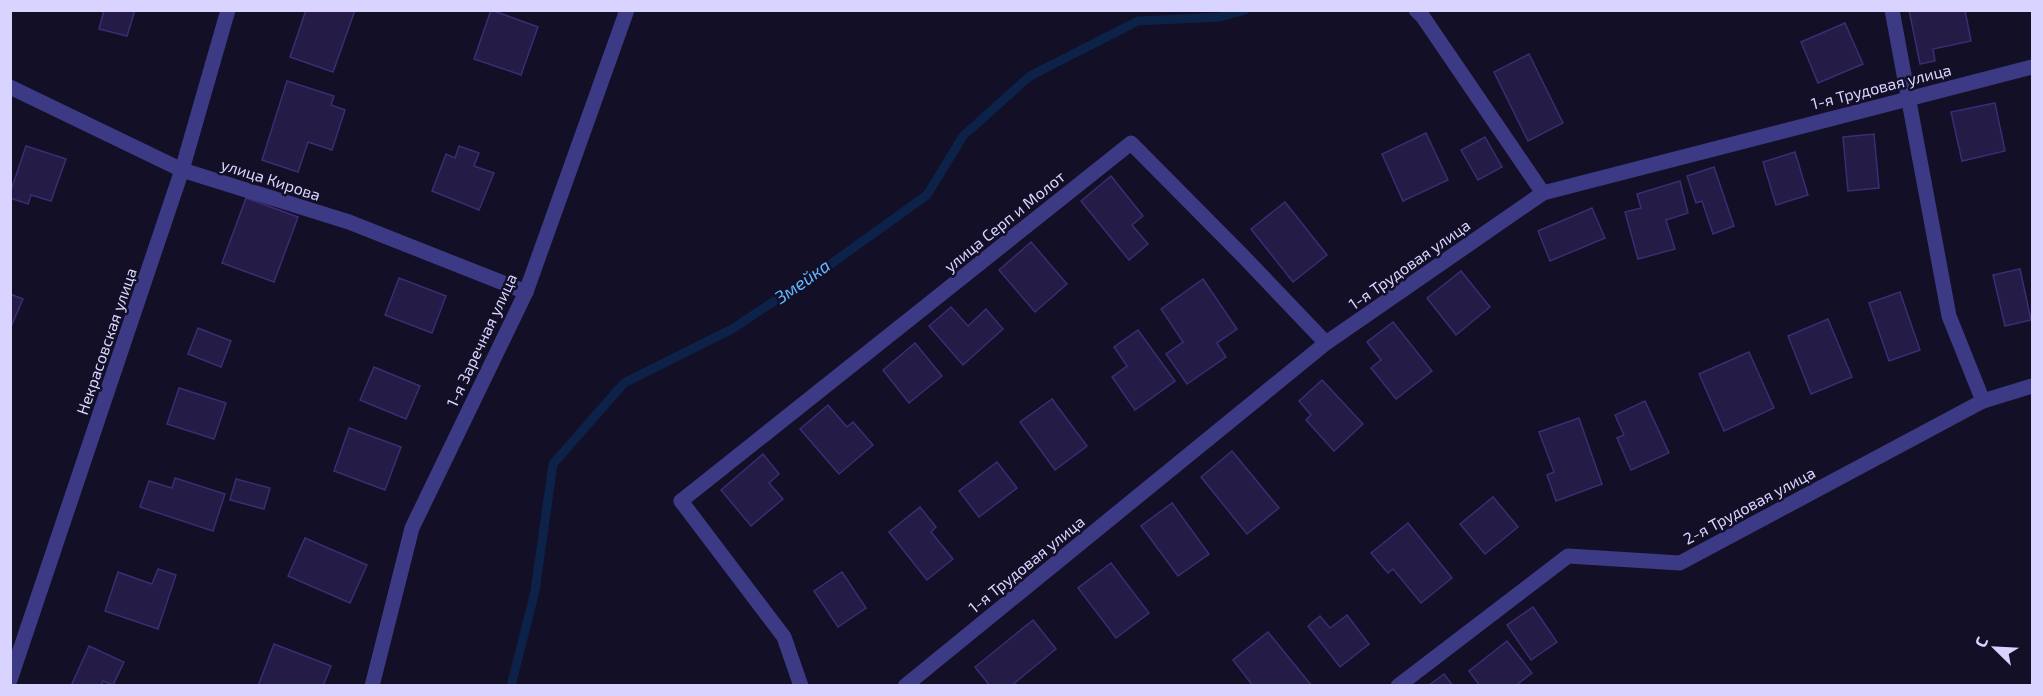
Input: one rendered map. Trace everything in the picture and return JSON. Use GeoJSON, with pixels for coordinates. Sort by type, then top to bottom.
{"type":"FeatureCollection","features":[{"type":"Feature","properties":{"kind":"street","name":"Некрасовская улица"},"geometry":{"type":"LineString","coordinates":[[10,680],[182,170],[228,10]]}},
{"type":"Feature","properties":{"kind":"street","name":"1-я Заречная улица"},"geometry":{"type":"LineString","coordinates":[[372,686],[412,528],[526,292],[627,10]]}},
{"type":"Feature","properties":{"kind":"street"},"geometry":{"type":"LineString","coordinates":[[1892,10],[1949,316],[1983,401]]}},
{"type":"Feature","properties":{"kind":"street"},"geometry":{"type":"LineString","coordinates":[[1422,13],[1543,193]]}},
{"type":"Feature","properties":{"kind":"street","name":"1-я Трудовая улица"},"geometry":{"type":"LineString","coordinates":[[905,686],[1326,343],[1543,193],[2032,67]]}},
{"type":"Feature","properties":{"kind":"street","name":"улица Кирова"},"geometry":{"type":"LineString","coordinates":[[10,87],[182,170],[349,222],[526,292]]}},
{"type":"Feature","properties":{"kind":"street","name":"улица Серп и Молот"},"geometry":{"type":"LineString","coordinates":[[801,686],[784,637],[681,501],[1131,143],[1326,343]]}},
{"type":"Feature","properties":{"kind":"street","name":"2-я Трудовая улица"},"geometry":{"type":"LineString","coordinates":[[1398,686],[1568,555],[1680,563],[1983,401],[2032,386]]}},
{"type":"Feature","properties":{"kind":"building"},"geometry":{"type":"Polygon","coordinates":[[[104,10],[135,10],[127,36],[99,29],[104,10]]]}},
{"type":"Feature","properties":{"kind":"building"},"geometry":{"type":"Polygon","coordinates":[[[306,10],[355,10],[333,72],[290,57],[306,10]]]}},
{"type":"Feature","properties":{"kind":"building"},"geometry":{"type":"Polygon","coordinates":[[[491,10],[538,27],[521,75],[474,59],[491,10]]]}},
{"type":"Feature","properties":{"kind":"building"},"geometry":{"type":"Polygon","coordinates":[[[1909,10],[1965,10],[1971,41],[1933,49],[1935,61],[1920,64],[1909,10]]]}},
{"type":"Feature","properties":{"kind":"building"},"geometry":{"type":"Polygon","coordinates":[[[1845,23],[1863,64],[1818,83],[1801,42],[1845,23]]]}},
{"type":"Feature","properties":{"kind":"building"},"geometry":{"type":"Polygon","coordinates":[[[1529,54],[1563,123],[1528,141],[1494,72],[1529,54]]]}},
{"type":"Feature","properties":{"kind":"building"},"geometry":{"type":"Polygon","coordinates":[[[287,81],[334,96],[331,105],[345,110],[332,150],[308,142],[298,172],[262,160],[287,81]]]}},
{"type":"Feature","properties":{"kind":"building"},"geometry":{"type":"Polygon","coordinates":[[[1995,103],[2005,151],[1962,161],[1951,112],[1995,103]]]}},
{"type":"Feature","properties":{"kind":"building"},"geometry":{"type":"Polygon","coordinates":[[[1426,133],[1448,180],[1403,201],[1382,154],[1426,133]]]}},
{"type":"Feature","properties":{"kind":"building"},"geometry":{"type":"Polygon","coordinates":[[[1874,134],[1879,188],[1848,191],[1843,137],[1874,134]]]}},
{"type":"Feature","properties":{"kind":"building"},"geometry":{"type":"Polygon","coordinates":[[[1485,137],[1502,167],[1478,180],[1461,150],[1485,137]]]}},
{"type":"Feature","properties":{"kind":"building"},"geometry":{"type":"Polygon","coordinates":[[[26,146],[66,159],[51,201],[31,195],[28,204],[10,198],[26,146]]]}},
{"type":"Feature","properties":{"kind":"building"},"geometry":{"type":"Polygon","coordinates":[[[459,146],[479,153],[474,166],[494,173],[479,210],[432,191],[446,154],[455,158],[459,146]]]}},
{"type":"Feature","properties":{"kind":"building"},"geometry":{"type":"Polygon","coordinates":[[[1795,152],[1808,195],[1776,205],[1763,162],[1795,152]]]}},
{"type":"Feature","properties":{"kind":"building"},"geometry":{"type":"Polygon","coordinates":[[[1714,167],[1734,226],[1713,234],[1702,201],[1696,203],[1687,176],[1714,167]]]}},
{"type":"Feature","properties":{"kind":"building"},"geometry":{"type":"Polygon","coordinates":[[[1111,176],[1143,216],[1132,225],[1148,244],[1129,260],[1081,201],[1111,176]]]}},
{"type":"Feature","properties":{"kind":"building"},"geometry":{"type":"Polygon","coordinates":[[[1680,181],[1688,213],[1666,220],[1675,249],[1638,259],[1625,212],[1641,208],[1637,194],[1680,181]]]}},
{"type":"Feature","properties":{"kind":"building"},"geometry":{"type":"Polygon","coordinates":[[[246,198],[298,217],[274,282],[222,263],[246,198]]]}},
{"type":"Feature","properties":{"kind":"building"},"geometry":{"type":"Polygon","coordinates":[[[1285,202],[1327,255],[1293,282],[1251,229],[1285,202]]]}},
{"type":"Feature","properties":{"kind":"building"},"geometry":{"type":"Polygon","coordinates":[[[1592,208],[1605,238],[1550,261],[1538,231],[1592,208]]]}},
{"type":"Feature","properties":{"kind":"building"},"geometry":{"type":"Polygon","coordinates":[[[1031,242],[1067,284],[1035,312],[999,270],[1031,242]]]}},
{"type":"Feature","properties":{"kind":"building"},"geometry":{"type":"Polygon","coordinates":[[[2020,269],[2031,320],[2005,326],[1993,275],[2020,269]]]}},
{"type":"Feature","properties":{"kind":"building"},"geometry":{"type":"Polygon","coordinates":[[[1461,271],[1490,307],[1456,335],[1427,298],[1461,271]]]}},
{"type":"Feature","properties":{"kind":"building"},"geometry":{"type":"Polygon","coordinates":[[[399,278],[446,296],[432,333],[385,315],[399,278]]]}},
{"type":"Feature","properties":{"kind":"building"},"geometry":{"type":"Polygon","coordinates":[[[1203,279],[1237,329],[1217,343],[1226,357],[1187,384],[1166,354],[1183,342],[1161,309],[1203,279]]]}},
{"type":"Feature","properties":{"kind":"building"},"geometry":{"type":"Polygon","coordinates":[[[1900,292],[1920,350],[1889,361],[1869,303],[1900,292]]]}},
{"type":"Feature","properties":{"kind":"building"},"geometry":{"type":"Polygon","coordinates":[[[10,294],[23,299],[10,329],[10,294]]]}},
{"type":"Feature","properties":{"kind":"building"},"geometry":{"type":"Polygon","coordinates":[[[951,307],[968,326],[986,309],[1003,329],[963,365],[929,326],[951,307]]]}},
{"type":"Feature","properties":{"kind":"building"},"geometry":{"type":"Polygon","coordinates":[[[1828,319],[1852,377],[1811,394],[1788,336],[1828,319]]]}},
{"type":"Feature","properties":{"kind":"building"},"geometry":{"type":"Polygon","coordinates":[[[1393,322],[1432,371],[1396,399],[1371,368],[1381,360],[1367,342],[1393,322]]]}},
{"type":"Feature","properties":{"kind":"building"},"geometry":{"type":"Polygon","coordinates":[[[198,328],[231,341],[221,367],[188,354],[198,328]]]}},
{"type":"Feature","properties":{"kind":"building"},"geometry":{"type":"Polygon","coordinates":[[[1138,330],[1175,381],[1135,410],[1112,377],[1127,366],[1114,347],[1138,330]]]}},
{"type":"Feature","properties":{"kind":"building"},"geometry":{"type":"Polygon","coordinates":[[[915,343],[942,376],[909,403],[883,370],[915,343]]]}},
{"type":"Feature","properties":{"kind":"building"},"geometry":{"type":"Polygon","coordinates":[[[1749,352],[1774,408],[1724,431],[1699,374],[1749,352]]]}},
{"type":"Feature","properties":{"kind":"building"},"geometry":{"type":"Polygon","coordinates":[[[374,367],[420,386],[406,419],[360,400],[374,367]]]}},
{"type":"Feature","properties":{"kind":"building"},"geometry":{"type":"Polygon","coordinates":[[[1322,380],[1363,424],[1334,451],[1306,420],[1311,415],[1299,401],[1322,380]]]}},
{"type":"Feature","properties":{"kind":"building"},"geometry":{"type":"Polygon","coordinates":[[[179,388],[226,403],[214,439],[167,424],[179,388]]]}},
{"type":"Feature","properties":{"kind":"building"},"geometry":{"type":"Polygon","coordinates":[[[1052,399],[1087,446],[1055,470],[1020,422],[1052,399]]]}},
{"type":"Feature","properties":{"kind":"building"},"geometry":{"type":"Polygon","coordinates":[[[1645,401],[1669,453],[1631,470],[1617,438],[1624,435],[1615,415],[1645,401]]]}},
{"type":"Feature","properties":{"kind":"building"},"geometry":{"type":"Polygon","coordinates":[[[828,405],[847,427],[853,422],[873,445],[839,474],[800,429],[828,405]]]}},
{"type":"Feature","properties":{"kind":"building"},"geometry":{"type":"Polygon","coordinates":[[[1579,418],[1602,484],[1556,501],[1547,475],[1554,472],[1539,432],[1579,418]]]}},
{"type":"Feature","properties":{"kind":"building"},"geometry":{"type":"Polygon","coordinates":[[[349,428],[401,447],[385,490],[334,471],[349,428]]]}},
{"type":"Feature","properties":{"kind":"building"},"geometry":{"type":"Polygon","coordinates":[[[1232,451],[1279,508],[1247,534],[1201,477],[1232,451]]]}},
{"type":"Feature","properties":{"kind":"building"},"geometry":{"type":"Polygon","coordinates":[[[763,454],[779,474],[769,483],[783,499],[751,526],[721,490],[763,454]]]}},
{"type":"Feature","properties":{"kind":"building"},"geometry":{"type":"Polygon","coordinates":[[[997,462],[1017,488],[979,517],[959,491],[997,462]]]}},
{"type":"Feature","properties":{"kind":"building"},"geometry":{"type":"Polygon","coordinates":[[[175,478],[225,494],[213,531],[140,507],[149,481],[172,488],[175,478]]]}},
{"type":"Feature","properties":{"kind":"building"},"geometry":{"type":"Polygon","coordinates":[[[236,479],[270,488],[264,509],[230,500],[236,479]]]}},
{"type":"Feature","properties":{"kind":"building"},"geometry":{"type":"Polygon","coordinates":[[[1493,497],[1518,527],[1485,554],[1460,524],[1493,497]]]}},
{"type":"Feature","properties":{"kind":"building"},"geometry":{"type":"Polygon","coordinates":[[[1172,503],[1209,554],[1178,576],[1141,526],[1172,503]]]}},
{"type":"Feature","properties":{"kind":"building"},"geometry":{"type":"Polygon","coordinates":[[[920,507],[936,527],[931,532],[953,559],[927,580],[889,532],[920,507]]]}},
{"type":"Feature","properties":{"kind":"building"},"geometry":{"type":"Polygon","coordinates":[[[1408,523],[1452,578],[1421,603],[1393,569],[1388,573],[1371,553],[1408,523]]]}},
{"type":"Feature","properties":{"kind":"building"},"geometry":{"type":"Polygon","coordinates":[[[305,538],[367,565],[350,603],[288,576],[305,538]]]}},
{"type":"Feature","properties":{"kind":"building"},"geometry":{"type":"Polygon","coordinates":[[[1111,563],[1149,613],[1116,638],[1078,588],[1111,563]]]}},
{"type":"Feature","properties":{"kind":"building"},"geometry":{"type":"Polygon","coordinates":[[[158,569],[176,575],[158,629],[105,611],[118,572],[152,584],[158,569]]]}},
{"type":"Feature","properties":{"kind":"building"},"geometry":{"type":"Polygon","coordinates":[[[842,572],[866,608],[838,627],[814,591],[842,572]]]}},
{"type":"Feature","properties":{"kind":"building"},"geometry":{"type":"Polygon","coordinates":[[[1533,607],[1557,642],[1531,660],[1507,625],[1533,607]]]}},
{"type":"Feature","properties":{"kind":"building"},"geometry":{"type":"Polygon","coordinates":[[[1347,615],[1369,644],[1340,667],[1308,626],[1320,616],[1330,628],[1347,615]]]}},
{"type":"Feature","properties":{"kind":"building"},"geometry":{"type":"Polygon","coordinates":[[[1033,620],[1056,649],[1011,686],[990,686],[975,667],[1033,620]]]}},
{"type":"Feature","properties":{"kind":"building"},"geometry":{"type":"Polygon","coordinates":[[[1268,632],[1312,686],[1253,686],[1233,660],[1268,632]]]}},
{"type":"Feature","properties":{"kind":"building"},"geometry":{"type":"Polygon","coordinates":[[[1507,641],[1532,673],[1515,686],[1480,686],[1469,671],[1507,641]]]}},
{"type":"Feature","properties":{"kind":"building"},"geometry":{"type":"Polygon","coordinates":[[[274,644],[331,666],[323,686],[258,686],[274,644]]]}},
{"type":"Feature","properties":{"kind":"building"},"geometry":{"type":"Polygon","coordinates":[[[89,646],[124,662],[113,685],[103,681],[101,686],[71,686],[89,646]]]}},
{"type":"Feature","properties":{"kind":"building"},"geometry":{"type":"Polygon","coordinates":[[[1444,674],[1453,686],[1428,686],[1444,674]]]}},
{"type":"Feature","properties":{"kind":"waterway","name":"Змейка"},"geometry":{"type":"LineString","coordinates":[[511,686],[535,591],[553,464],[624,383],[732,329],[835,261],[927,195],[963,136],[1030,76],[1138,21],[1220,17],[1245,10]]}}]}
